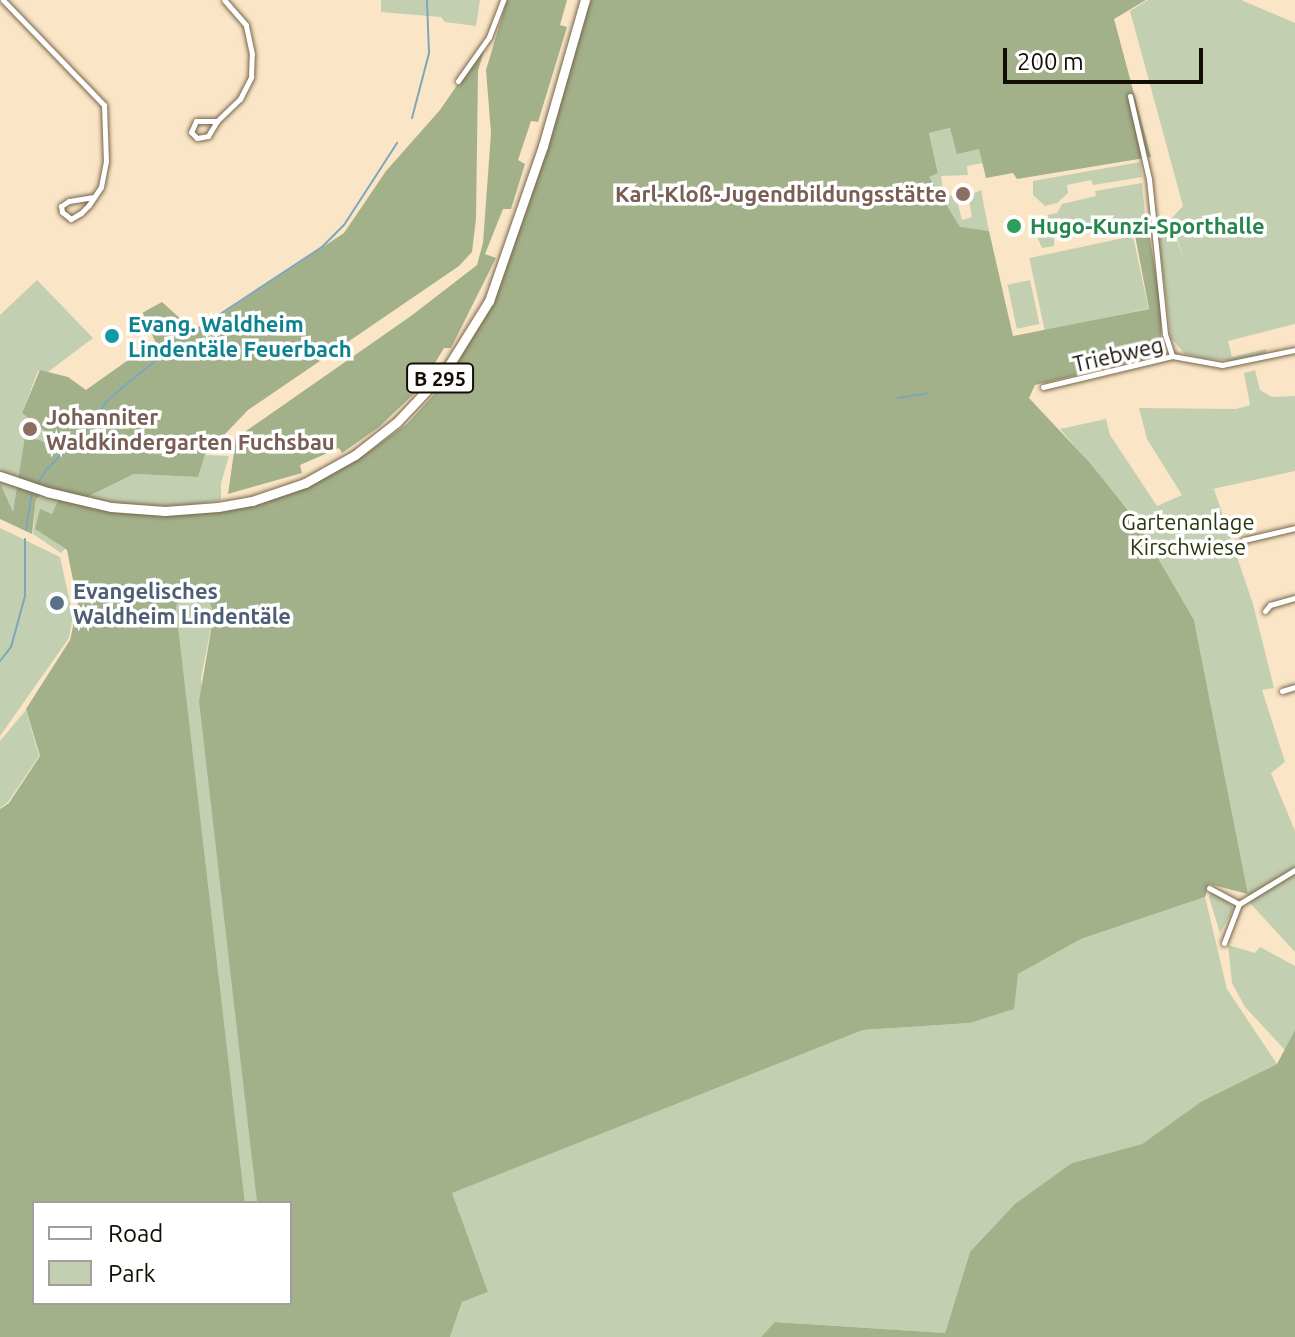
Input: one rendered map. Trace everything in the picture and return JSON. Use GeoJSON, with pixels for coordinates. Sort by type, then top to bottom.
{"type":"FeatureCollection","features":[{"type":"Feature","properties":{"kind":"main road","name":"B 295"},"geometry":{"type":"LineString","coordinates":[[0,476],[86,503],[165,511],[252,501],[305,483],[355,455],[412,408],[446,370],[489,301],[534,173],[586,0]]}},
{"type":"Feature","properties":{"kind":"street"},"geometry":{"type":"LineString","coordinates":[[3,0],[104,105],[106,161],[101,187],[94,197],[81,213],[71,219],[62,212],[61,206],[69,201],[94,197]]}},
{"type":"Feature","properties":{"kind":"street"},"geometry":{"type":"LineString","coordinates":[[217,121],[196,121],[191,132],[201,139],[208,136],[217,121],[240,99],[251,77],[252,54],[246,25],[224,0]]}},
{"type":"Feature","properties":{"kind":"street"},"geometry":{"type":"LineString","coordinates":[[458,81],[489,37],[503,0]]}},
{"type":"Feature","properties":{"kind":"street"},"geometry":{"type":"LineString","coordinates":[[1130,96],[1149,179],[1165,334],[1172,356]]}},
{"type":"Feature","properties":{"kind":"street","name":"Triebweg"},"geometry":{"type":"LineString","coordinates":[[1043,387],[1172,356],[1222,365],[1295,350]]}},
{"type":"Feature","properties":{"kind":"street"},"geometry":{"type":"LineString","coordinates":[[1241,544],[1244,540],[1295,528]]}},
{"type":"Feature","properties":{"kind":"street"},"geometry":{"type":"LineString","coordinates":[[1265,611],[1270,605],[1295,598]]}},
{"type":"Feature","properties":{"kind":"street"},"geometry":{"type":"LineString","coordinates":[[1282,691],[1295,687]]}},
{"type":"Feature","properties":{"kind":"street"},"geometry":{"type":"LineString","coordinates":[[1224,943],[1239,904],[1295,870]]}},
{"type":"Feature","properties":{"kind":"street"},"geometry":{"type":"LineString","coordinates":[[1209,888],[1239,904]]}},
{"type":"Feature","properties":{"kind":"green space"},"geometry":{"type":"Polygon","coordinates":[[[381,0],[480,0],[476,26],[445,22],[441,17],[381,12],[381,0]]]}},
{"type":"Feature","properties":{"kind":"green space"},"geometry":{"type":"Polygon","coordinates":[[[507,0],[567,0],[560,25],[567,27],[538,122],[531,121],[518,160],[525,164],[511,209],[503,209],[485,254],[496,258],[451,348],[444,348],[420,388],[379,427],[342,453],[339,448],[300,465],[302,473],[228,494],[236,438],[411,316],[477,265],[483,243],[491,133],[486,70],[507,0]]]}},
{"type":"Feature","properties":{"kind":"green space"},"geometry":{"type":"Polygon","coordinates":[[[591,0],[1146,0],[1114,19],[1151,157],[1017,179],[1013,173],[986,178],[979,149],[957,154],[950,128],[929,133],[938,173],[929,177],[960,227],[989,231],[1013,336],[1149,309],[1135,235],[1149,233],[1161,307],[1161,355],[1035,385],[1029,398],[1089,462],[1136,520],[1194,620],[1248,894],[1209,884],[1205,897],[1081,939],[1018,974],[1014,1009],[970,1023],[863,1030],[452,1193],[488,1292],[462,1302],[450,1337],[0,1337],[0,809],[9,803],[40,756],[26,709],[70,640],[78,605],[67,550],[35,529],[40,509],[52,514],[59,497],[120,513],[219,511],[317,481],[364,455],[407,424],[440,388],[493,299],[591,0]],[[202,596],[177,604],[176,608],[245,1201],[32,1201],[32,1305],[292,1305],[292,1201],[257,1201],[199,701],[214,613],[207,597],[202,596]]]}},
{"type":"Feature","properties":{"kind":"green space"},"geometry":{"type":"Polygon","coordinates":[[[1148,0],[1241,0],[1295,23],[1295,324],[1228,341],[1232,357],[1266,349],[1267,354],[1233,361],[1202,358],[1185,354],[1171,338],[1157,227],[1171,224],[1184,260],[1171,219],[1183,206],[1130,11],[1148,0]]]}},
{"type":"Feature","properties":{"kind":"green space"},"geometry":{"type":"Polygon","coordinates":[[[486,43],[478,71],[476,219],[472,252],[459,266],[248,410],[205,455],[198,477],[134,474],[87,497],[52,489],[36,499],[32,534],[0,519],[0,483],[13,512],[25,436],[66,448],[22,413],[40,370],[68,377],[86,390],[155,341],[142,313],[162,302],[195,332],[344,233],[386,171],[440,110],[486,43]]]}},
{"type":"Feature","properties":{"kind":"green space"},"geometry":{"type":"Polygon","coordinates":[[[951,128],[979,148],[983,163],[967,166],[968,175],[941,176],[944,197],[960,194],[961,199],[957,200],[962,220],[972,217],[968,196],[981,190],[989,231],[960,228],[928,176],[938,172],[929,133],[951,128]]]}},
{"type":"Feature","properties":{"kind":"green space"},"geometry":{"type":"Polygon","coordinates":[[[1140,162],[1142,177],[1093,185],[1091,180],[1067,185],[1068,193],[1057,203],[1045,206],[1033,195],[1033,181],[1140,162]]]}},
{"type":"Feature","properties":{"kind":"green space"},"geometry":{"type":"Polygon","coordinates":[[[1142,183],[1146,227],[1107,235],[1105,228],[1054,237],[1054,246],[1042,248],[1036,234],[1061,227],[1058,217],[1060,226],[1040,230],[1037,217],[1057,213],[1062,204],[1096,196],[1095,191],[1142,183]]]}},
{"type":"Feature","properties":{"kind":"green space"},"geometry":{"type":"Polygon","coordinates":[[[1133,236],[1148,308],[1045,330],[1029,258],[1133,236]]]}},
{"type":"Feature","properties":{"kind":"green space"},"geometry":{"type":"Polygon","coordinates":[[[37,280],[93,338],[48,372],[38,371],[22,413],[69,449],[25,436],[13,514],[0,483],[0,315],[37,280]]]}},
{"type":"Feature","properties":{"kind":"green space"},"geometry":{"type":"Polygon","coordinates":[[[1030,280],[1039,324],[1017,329],[1008,285],[1030,280]]]}},
{"type":"Feature","properties":{"kind":"green space","name":"Gartenanlage Kirschwiese"},"geometry":{"type":"Polygon","coordinates":[[[1255,370],[1260,390],[1272,397],[1295,396],[1295,471],[1199,492],[1214,489],[1253,604],[1274,688],[1262,690],[1285,762],[1271,773],[1295,831],[1295,952],[1251,904],[1194,620],[1136,519],[1060,429],[1106,419],[1110,435],[1157,506],[1182,495],[1147,439],[1139,408],[1236,409],[1250,405],[1244,373],[1255,370]]]}},
{"type":"Feature","properties":{"kind":"green space"},"geometry":{"type":"Polygon","coordinates":[[[205,455],[229,456],[221,483],[221,500],[179,507],[126,505],[87,497],[134,474],[198,477],[205,455]]]}},
{"type":"Feature","properties":{"kind":"green space"},"geometry":{"type":"Polygon","coordinates":[[[45,494],[59,497],[52,514],[40,510],[35,529],[65,549],[61,553],[33,534],[36,499],[45,494]]]}},
{"type":"Feature","properties":{"kind":"green space"},"geometry":{"type":"Polygon","coordinates":[[[0,528],[60,557],[73,616],[69,638],[0,736],[0,528]]]}},
{"type":"Feature","properties":{"kind":"green space"},"geometry":{"type":"Polygon","coordinates":[[[207,597],[214,613],[201,678],[257,1201],[245,1201],[177,604],[207,597]]]}},
{"type":"Feature","properties":{"kind":"green space"},"geometry":{"type":"Polygon","coordinates":[[[26,710],[39,756],[8,802],[0,808],[0,741],[26,710]]]}},
{"type":"Feature","properties":{"kind":"green space"},"geometry":{"type":"Polygon","coordinates":[[[1211,892],[1231,904],[1233,910],[1220,933],[1209,897],[1211,892]]]}},
{"type":"Feature","properties":{"kind":"green space"},"geometry":{"type":"Polygon","coordinates":[[[1205,897],[1227,989],[1277,1064],[1202,1101],[1142,1144],[1072,1163],[970,1252],[945,1333],[776,1322],[761,1337],[450,1337],[462,1302],[488,1292],[451,1193],[863,1030],[970,1023],[1013,1009],[1018,974],[1081,939],[1205,897]]]}},
{"type":"Feature","properties":{"kind":"green space"},"geometry":{"type":"Polygon","coordinates":[[[1228,945],[1255,953],[1260,947],[1295,966],[1295,1030],[1285,1050],[1245,1007],[1232,983],[1228,945]]]}},
{"type":"Feature","properties":{"kind":"green space"},"geometry":{"type":"Polygon","coordinates":[[[1295,1030],[1295,1337],[761,1337],[775,1322],[945,1333],[970,1252],[1015,1204],[1072,1163],[1142,1144],[1202,1101],[1277,1064],[1295,1030]]]}},
{"type":"Feature","properties":{"kind":"waterway"},"geometry":{"type":"LineString","coordinates":[[412,118],[429,53],[427,0]]}},
{"type":"Feature","properties":{"kind":"waterway"},"geometry":{"type":"LineString","coordinates":[[36,486],[46,470],[96,420],[105,403],[134,378],[187,336],[322,247],[344,225],[397,143]]}},
{"type":"Feature","properties":{"kind":"waterway"},"geometry":{"type":"LineString","coordinates":[[898,398],[928,393]]}},
{"type":"Feature","properties":{"kind":"waterway"},"geometry":{"type":"LineString","coordinates":[[26,530],[32,492]]}},
{"type":"Feature","properties":{"kind":"waterway"},"geometry":{"type":"LineString","coordinates":[[0,661],[11,647],[25,596],[25,539]]}},
{"type":"Feature","properties":{"kind":"place","name":"Karl-Kloß-Jugendbildungsstätte"},"geometry":{"type":"Point","coordinates":[963,194]}},
{"type":"Feature","properties":{"kind":"place","name":"Hugo-Kunzi-Sporthalle"},"geometry":{"type":"Point","coordinates":[1014,226]}},
{"type":"Feature","properties":{"kind":"place","name":"Evang. Waldheim Lindentäle Feuerbach"},"geometry":{"type":"Point","coordinates":[112,336]}},
{"type":"Feature","properties":{"kind":"place","name":"Johanniter Waldkindergarten Fuchsbau"},"geometry":{"type":"Point","coordinates":[30,429]}},
{"type":"Feature","properties":{"kind":"place","name":"Evangelisches Waldheim Lindentäle"},"geometry":{"type":"Point","coordinates":[57,603]}}]}
